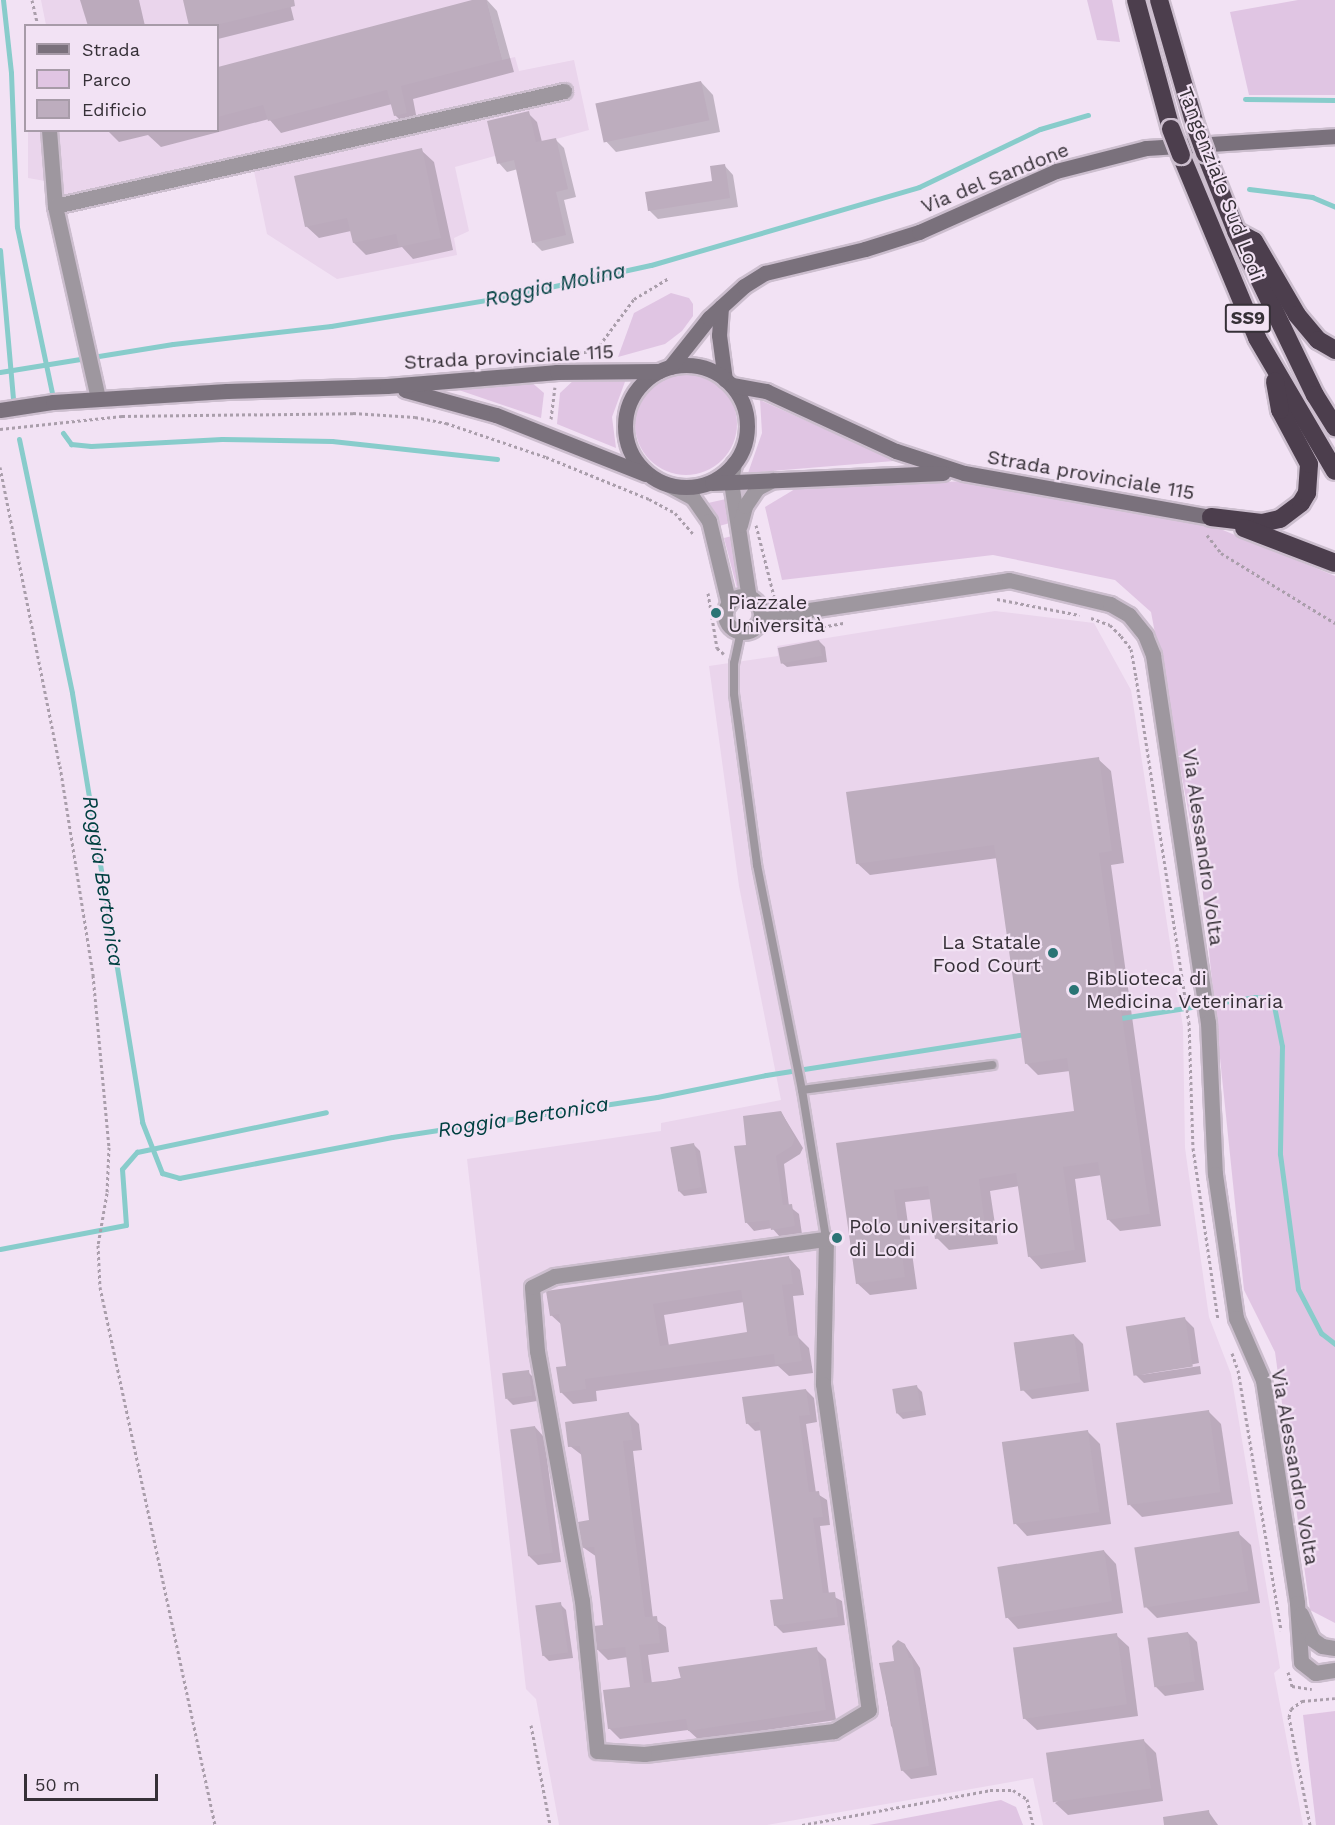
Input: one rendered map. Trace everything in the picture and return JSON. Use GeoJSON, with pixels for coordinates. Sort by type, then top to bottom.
{"type":"FeatureCollection","features":[{"type":"Feature","properties":{"kind":"highway","name":"Tangenziale Sud Lodi"},"geometry":{"type":"LineString","coordinates":[[1136,0],[1171,129],[1181,155],[1274,370],[1335,471]]}},
{"type":"Feature","properties":{"kind":"highway","name":"SS9"},"geometry":{"type":"LineString","coordinates":[[1159,0],[1196,128],[1236,231],[1315,395],[1335,427]]}},
{"type":"Feature","properties":{"kind":"highway"},"geometry":{"type":"LineString","coordinates":[[1236,231],[1254,241],[1297,315],[1318,340],[1335,350]]}},
{"type":"Feature","properties":{"kind":"highway"},"geometry":{"type":"LineString","coordinates":[[1206,516],[1262,523],[1280,519],[1301,503],[1307,493],[1309,464],[1280,410],[1274,370]]}},
{"type":"Feature","properties":{"kind":"highway"},"geometry":{"type":"LineString","coordinates":[[1206,516],[1335,563]]}},
{"type":"Feature","properties":{"kind":"main road","name":"Via del Sandone"},"geometry":{"type":"LineString","coordinates":[[665,369],[721,307],[765,273],[866,249],[919,232],[1056,171],[1146,148],[1335,136]]}},
{"type":"Feature","properties":{"kind":"main road"},"geometry":{"type":"LineString","coordinates":[[721,307],[719,335],[729,382],[742,401],[747,420],[746,440],[734,463],[708,483],[689,487],[669,485],[650,476],[635,460],[627,441],[625,420],[630,400],[642,383],[665,369],[698,366],[729,382]]}},
{"type":"Feature","properties":{"kind":"main road","name":"Strada provinciale 115"},"geometry":{"type":"LineString","coordinates":[[387,386],[557,372],[665,369]]}},
{"type":"Feature","properties":{"kind":"main road","name":"Strada provinciale 115"},"geometry":{"type":"LineString","coordinates":[[729,382],[766,391],[896,451],[964,473],[1206,516]]}},
{"type":"Feature","properties":{"kind":"main road"},"geometry":{"type":"LineString","coordinates":[[0,410],[98,398],[387,386]]}},
{"type":"Feature","properties":{"kind":"main road","name":"Strada provinciale 115"},"geometry":{"type":"LineString","coordinates":[[387,386],[496,415],[650,476]]}},
{"type":"Feature","properties":{"kind":"main road","name":"Strada provinciale 115"},"geometry":{"type":"LineString","coordinates":[[708,483],[964,473]]}},
{"type":"Feature","properties":{"kind":"street"},"geometry":{"type":"LineString","coordinates":[[55,206],[564,91]]}},
{"type":"Feature","properties":{"kind":"street"},"geometry":{"type":"LineString","coordinates":[[49,132],[55,206],[98,398]]}},
{"type":"Feature","properties":{"kind":"street"},"geometry":{"type":"LineString","coordinates":[[669,485],[684,491],[701,507],[713,534],[729,604],[726,616],[728,624],[741,632],[757,626],[761,612],[749,598],[740,528],[730,482],[734,463]]}},
{"type":"Feature","properties":{"kind":"street"},"geometry":{"type":"LineString","coordinates":[[740,528],[752,496],[773,480]]}},
{"type":"Feature","properties":{"kind":"street","name":"Via Alessandro Volta"},"geometry":{"type":"LineString","coordinates":[[761,612],[796,612],[1009,580],[1110,604],[1129,615],[1145,635],[1153,655],[1208,1022],[1215,1174],[1236,1318],[1263,1380],[1297,1603]]}},
{"type":"Feature","properties":{"kind":"street"},"geometry":{"type":"LineString","coordinates":[[729,604],[741,597],[749,598]]}},
{"type":"Feature","properties":{"kind":"street"},"geometry":{"type":"LineString","coordinates":[[826,1239],[822,1384],[869,1710],[834,1731],[644,1754],[597,1751],[582,1601],[537,1351],[532,1287],[555,1276],[826,1239]]}},
{"type":"Feature","properties":{"kind":"street"},"geometry":{"type":"LineString","coordinates":[[1297,1603],[1312,1639],[1322,1646],[1335,1648]]}},
{"type":"Feature","properties":{"kind":"street"},"geometry":{"type":"LineString","coordinates":[[1297,1603],[1301,1662],[1315,1673],[1335,1670]]}},
{"type":"Feature","properties":{"kind":"lane"},"geometry":{"type":"LineString","coordinates":[[741,632],[734,663],[734,694],[761,893],[801,1086],[826,1239]]}},
{"type":"Feature","properties":{"kind":"lane"},"geometry":{"type":"LineString","coordinates":[[801,1086],[992,1065]]}},
{"type":"Feature","properties":{"kind":"path"},"geometry":{"type":"LineString","coordinates":[[32,0],[38,24]]}},
{"type":"Feature","properties":{"kind":"path"},"geometry":{"type":"LineString","coordinates":[[0,429],[122,416],[353,413],[415,417],[446,423],[546,457],[650,499],[675,513],[696,540],[713,534]]}},
{"type":"Feature","properties":{"kind":"path"},"geometry":{"type":"LineString","coordinates":[[0,467],[60,766],[93,975],[109,1147],[98,1245],[100,1287],[214,1825]]}},
{"type":"Feature","properties":{"kind":"path"},"geometry":{"type":"LineString","coordinates":[[1206,516],[1208,536],[1221,553],[1335,623]]}},
{"type":"Feature","properties":{"kind":"path"},"geometry":{"type":"LineString","coordinates":[[740,528],[758,525],[774,596],[793,600],[799,631],[846,623]]}},
{"type":"Feature","properties":{"kind":"path"},"geometry":{"type":"LineString","coordinates":[[986,600],[1092,618],[1110,625],[1131,649],[1189,1022],[1193,1148],[1221,1326]]}},
{"type":"Feature","properties":{"kind":"path"},"geometry":{"type":"LineString","coordinates":[[1230,1348],[1238,1370],[1281,1633]]}},
{"type":"Feature","properties":{"kind":"path"},"geometry":{"type":"LineString","coordinates":[[1287,1667],[1292,1686],[1314,1689]]}},
{"type":"Feature","properties":{"kind":"path"},"geometry":{"type":"LineString","coordinates":[[1310,1825],[1289,1717],[1291,1709],[1302,1701],[1335,1698]]}},
{"type":"Feature","properties":{"kind":"path"},"geometry":{"type":"LineString","coordinates":[[531,1725],[550,1825]]}},
{"type":"Feature","properties":{"kind":"path"},"geometry":{"type":"LineString","coordinates":[[802,1825],[990,1790],[1013,1790],[1027,1799],[1034,1825]]}},
{"type":"Feature","properties":{"kind":"shaded area"},"geometry":{"type":"Polygon","coordinates":[[[41,0],[486,0],[502,60],[515,57],[519,71],[574,60],[589,130],[455,167],[469,231],[454,238],[457,255],[337,279],[267,234],[254,171],[47,218],[45,181],[28,178],[28,132],[219,132],[219,24],[46,24],[41,0]]]}},
{"type":"Feature","properties":{"kind":"shaded area","name":"Polo universitario di Lodi"},"geometry":{"type":"Polygon","coordinates":[[[995,611],[1094,623],[1131,690],[1183,1027],[1185,1148],[1209,1317],[1231,1374],[1280,1668],[1274,1673],[1303,1825],[1043,1825],[1033,1778],[767,1825],[559,1825],[536,1699],[526,1689],[467,1159],[661,1131],[661,1123],[781,1100],[739,886],[709,666],[778,656],[777,646],[995,611]]]}},
{"type":"Feature","properties":{"kind":"green space"},"geometry":{"type":"Polygon","coordinates":[[[1087,0],[1112,0],[1120,42],[1097,40],[1087,0]]]}},
{"type":"Feature","properties":{"kind":"green space"},"geometry":{"type":"Polygon","coordinates":[[[1298,0],[1335,0],[1335,95],[1249,95],[1230,12],[1298,0]]]}},
{"type":"Feature","properties":{"kind":"green space"},"geometry":{"type":"Polygon","coordinates":[[[671,293],[689,298],[693,304],[693,316],[682,331],[665,344],[618,357],[634,313],[671,293]]]}},
{"type":"Feature","properties":{"kind":"green space"},"geometry":{"type":"Polygon","coordinates":[[[686,373],[705,377],[722,388],[733,405],[737,424],[733,443],[722,460],[705,471],[686,475],[667,471],[650,460],[639,443],[635,424],[639,405],[650,388],[667,377],[686,373]]]}},
{"type":"Feature","properties":{"kind":"green space"},"geometry":{"type":"Polygon","coordinates":[[[575,379],[626,379],[612,417],[616,448],[557,424],[560,393],[575,379]]]}},
{"type":"Feature","properties":{"kind":"green space"},"geometry":{"type":"Polygon","coordinates":[[[530,381],[544,393],[541,418],[447,386],[530,381]]]}},
{"type":"Feature","properties":{"kind":"green space"},"geometry":{"type":"Polygon","coordinates":[[[760,400],[894,461],[748,473],[762,433],[760,400]]]}},
{"type":"Feature","properties":{"kind":"green space"},"geometry":{"type":"Polygon","coordinates":[[[966,481],[1218,528],[1335,576],[1335,1623],[1310,1610],[1275,1352],[1244,1290],[1202,884],[1151,612],[1115,580],[993,555],[782,580],[765,507],[795,489],[966,481]]]}},
{"type":"Feature","properties":{"kind":"green space"},"geometry":{"type":"Polygon","coordinates":[[[726,499],[730,523],[719,526],[708,503],[726,499]]]}},
{"type":"Feature","properties":{"kind":"green space"},"geometry":{"type":"Polygon","coordinates":[[[732,536],[741,591],[738,592],[724,538],[732,536]]]}},
{"type":"Feature","properties":{"kind":"green space"},"geometry":{"type":"Polygon","coordinates":[[[1335,1711],[1335,1825],[1316,1825],[1303,1715],[1335,1711]]]}},
{"type":"Feature","properties":{"kind":"green space"},"geometry":{"type":"Polygon","coordinates":[[[1001,1800],[1016,1807],[1023,1825],[869,1825],[1001,1800]]]}},
{"type":"Feature","properties":{"kind":"building"},"geometry":{"type":"Polygon","coordinates":[[[183,0],[294,0],[295,6],[219,24],[189,24],[183,0]]]}},
{"type":"Feature","properties":{"kind":"building"},"geometry":{"type":"Polygon","coordinates":[[[472,0],[486,0],[502,60],[401,86],[407,113],[394,116],[387,90],[268,121],[263,105],[219,117],[219,67],[472,0]]]}},
{"type":"Feature","properties":{"kind":"building"},"geometry":{"type":"Polygon","coordinates":[[[701,81],[709,120],[604,143],[595,103],[701,81]]]}},
{"type":"Feature","properties":{"kind":"building"},"geometry":{"type":"Polygon","coordinates":[[[529,111],[536,142],[556,138],[568,189],[556,192],[566,235],[532,243],[514,160],[497,164],[487,121],[529,111]]]}},
{"type":"Feature","properties":{"kind":"building"},"geometry":{"type":"Polygon","coordinates":[[[422,148],[441,238],[399,247],[396,234],[353,243],[347,218],[305,227],[294,176],[422,148]]]}},
{"type":"Feature","properties":{"kind":"building"},"geometry":{"type":"Polygon","coordinates":[[[725,164],[730,198],[648,211],[645,192],[712,181],[710,166],[725,164]]]}},
{"type":"Feature","properties":{"kind":"building"},"geometry":{"type":"Polygon","coordinates":[[[819,640],[822,656],[781,664],[778,648],[819,640]]]}},
{"type":"Feature","properties":{"kind":"building"},"geometry":{"type":"Polygon","coordinates":[[[1099,757],[1112,851],[1099,853],[1150,1214],[1107,1220],[1098,1162],[1063,1167],[1075,1250],[1028,1257],[1016,1173],[979,1179],[986,1232],[935,1239],[928,1186],[894,1190],[905,1277],[856,1284],[836,1143],[1074,1111],[1067,1058],[1025,1064],[994,845],[856,864],[846,792],[1099,757]]]}},
{"type":"Feature","properties":{"kind":"building"},"geometry":{"type":"Polygon","coordinates":[[[781,1111],[795,1138],[792,1146],[776,1156],[783,1205],[792,1204],[795,1226],[771,1230],[769,1220],[745,1223],[734,1146],[746,1145],[743,1116],[781,1111]]]}},
{"type":"Feature","properties":{"kind":"building"},"geometry":{"type":"Polygon","coordinates":[[[694,1143],[702,1187],[678,1191],[670,1147],[694,1143]]]}},
{"type":"Feature","properties":{"kind":"building"},"geometry":{"type":"Polygon","coordinates":[[[789,1256],[793,1284],[782,1285],[789,1336],[798,1335],[802,1361],[775,1365],[774,1354],[751,1357],[585,1379],[586,1389],[560,1393],[556,1367],[566,1366],[559,1314],[550,1316],[546,1291],[789,1256]],[[741,1290],[653,1304],[660,1346],[747,1332],[741,1290]]]}},
{"type":"Feature","properties":{"kind":"building"},"geometry":{"type":"Polygon","coordinates":[[[1185,1317],[1193,1366],[1134,1376],[1126,1326],[1185,1317]]]}},
{"type":"Feature","properties":{"kind":"building"},"geometry":{"type":"Polygon","coordinates":[[[1074,1334],[1081,1383],[1020,1391],[1014,1342],[1074,1334]]]}},
{"type":"Feature","properties":{"kind":"building"},"geometry":{"type":"Polygon","coordinates":[[[529,1370],[532,1396],[505,1399],[502,1373],[529,1370]]]}},
{"type":"Feature","properties":{"kind":"building"},"geometry":{"type":"Polygon","coordinates":[[[917,1385],[921,1410],[896,1414],[892,1389],[917,1385]]]}},
{"type":"Feature","properties":{"kind":"building"},"geometry":{"type":"Polygon","coordinates":[[[806,1389],[810,1415],[799,1416],[809,1492],[819,1491],[823,1517],[813,1518],[823,1593],[835,1592],[838,1617],[774,1626],[770,1600],[783,1599],[759,1422],[746,1424],[742,1397],[806,1389]]]}},
{"type":"Feature","properties":{"kind":"building"},"geometry":{"type":"Polygon","coordinates":[[[1209,1410],[1221,1492],[1127,1505],[1116,1423],[1209,1410]]]}},
{"type":"Feature","properties":{"kind":"building"},"geometry":{"type":"Polygon","coordinates":[[[629,1412],[633,1440],[623,1441],[645,1617],[657,1616],[660,1643],[639,1645],[644,1683],[681,1679],[678,1667],[817,1647],[826,1710],[688,1731],[686,1719],[608,1729],[603,1690],[630,1687],[625,1647],[597,1650],[594,1626],[603,1625],[594,1547],[582,1548],[578,1522],[589,1520],[580,1446],[568,1447],[565,1422],[629,1412]]]}},
{"type":"Feature","properties":{"kind":"building"},"geometry":{"type":"Polygon","coordinates":[[[535,1426],[553,1553],[528,1556],[510,1429],[535,1426]]]}},
{"type":"Feature","properties":{"kind":"building"},"geometry":{"type":"Polygon","coordinates":[[[1088,1430],[1100,1512],[1013,1524],[1002,1442],[1088,1430]]]}},
{"type":"Feature","properties":{"kind":"building"},"geometry":{"type":"Polygon","coordinates":[[[1239,1531],[1249,1591],[1144,1608],[1134,1548],[1239,1531]]]}},
{"type":"Feature","properties":{"kind":"building"},"geometry":{"type":"Polygon","coordinates":[[[1104,1550],[1112,1601],[1005,1618],[997,1567],[1104,1550]]]}},
{"type":"Feature","properties":{"kind":"building"},"geometry":{"type":"Polygon","coordinates":[[[561,1602],[568,1653],[542,1656],[535,1606],[561,1602]]]}},
{"type":"Feature","properties":{"kind":"building"},"geometry":{"type":"Polygon","coordinates":[[[1188,1632],[1195,1682],[1154,1687],[1147,1638],[1188,1632]]]}},
{"type":"Feature","properties":{"kind":"building"},"geometry":{"type":"Polygon","coordinates":[[[1117,1633],[1127,1704],[1023,1719],[1013,1648],[1117,1633]]]}},
{"type":"Feature","properties":{"kind":"building"},"geometry":{"type":"Polygon","coordinates":[[[898,1640],[905,1644],[909,1658],[912,1658],[929,1766],[901,1771],[879,1663],[894,1661],[892,1646],[898,1640]]]}},
{"type":"Feature","properties":{"kind":"building"},"geometry":{"type":"Polygon","coordinates":[[[1144,1739],[1151,1789],[1053,1802],[1046,1753],[1144,1739]]]}},
{"type":"Feature","properties":{"kind":"building"},"geometry":{"type":"Polygon","coordinates":[[[1209,1810],[1211,1825],[1164,1825],[1163,1817],[1209,1810]]]}},
{"type":"Feature","properties":{"kind":"waterway"},"geometry":{"type":"LineString","coordinates":[[3,0],[11,73],[17,227],[52,393]]}},
{"type":"Feature","properties":{"kind":"waterway"},"geometry":{"type":"LineString","coordinates":[[1245,99],[1335,100]]}},
{"type":"Feature","properties":{"kind":"waterway","name":"Roggia Molina"},"geometry":{"type":"LineString","coordinates":[[0,372],[173,344],[331,326],[504,297],[651,265],[919,187],[1040,129],[1088,115]]}},
{"type":"Feature","properties":{"kind":"waterway"},"geometry":{"type":"LineString","coordinates":[[1249,189],[1312,197],[1335,207]]}},
{"type":"Feature","properties":{"kind":"waterway","name":"Roggia Bertonica"},"geometry":{"type":"LineString","coordinates":[[0,250],[13,398]]}},
{"type":"Feature","properties":{"kind":"waterway"},"geometry":{"type":"LineString","coordinates":[[63,433],[71,444],[91,446],[222,439],[332,441],[497,459]]}},
{"type":"Feature","properties":{"kind":"waterway","name":"Roggia Bertonica"},"geometry":{"type":"LineString","coordinates":[[19,439],[72,693],[142,1122],[162,1173],[179,1178],[392,1137],[657,1097],[766,1075],[1026,1034]]}},
{"type":"Feature","properties":{"kind":"waterway","name":"Roggia Bertonica"},"geometry":{"type":"LineString","coordinates":[[1115,1019],[1255,997],[1266,998],[1274,1006],[1282,1046],[1280,1154],[1298,1289],[1321,1333],[1335,1344]]}},
{"type":"Feature","properties":{"kind":"waterway"},"geometry":{"type":"LineString","coordinates":[[0,1249],[126,1225],[122,1169],[137,1152],[326,1112]]}},
{"type":"Feature","properties":{"kind":"place","name":"Piazzale Università"},"geometry":{"type":"Point","coordinates":[716,613]}},
{"type":"Feature","properties":{"kind":"place","name":"La Statale Food Court"},"geometry":{"type":"Point","coordinates":[1053,953]}},
{"type":"Feature","properties":{"kind":"place","name":"Biblioteca di Medicina Veterinaria"},"geometry":{"type":"Point","coordinates":[1074,990]}},
{"type":"Feature","properties":{"kind":"place","name":"Polo universitario di Lodi"},"geometry":{"type":"Point","coordinates":[837,1238]}}]}
